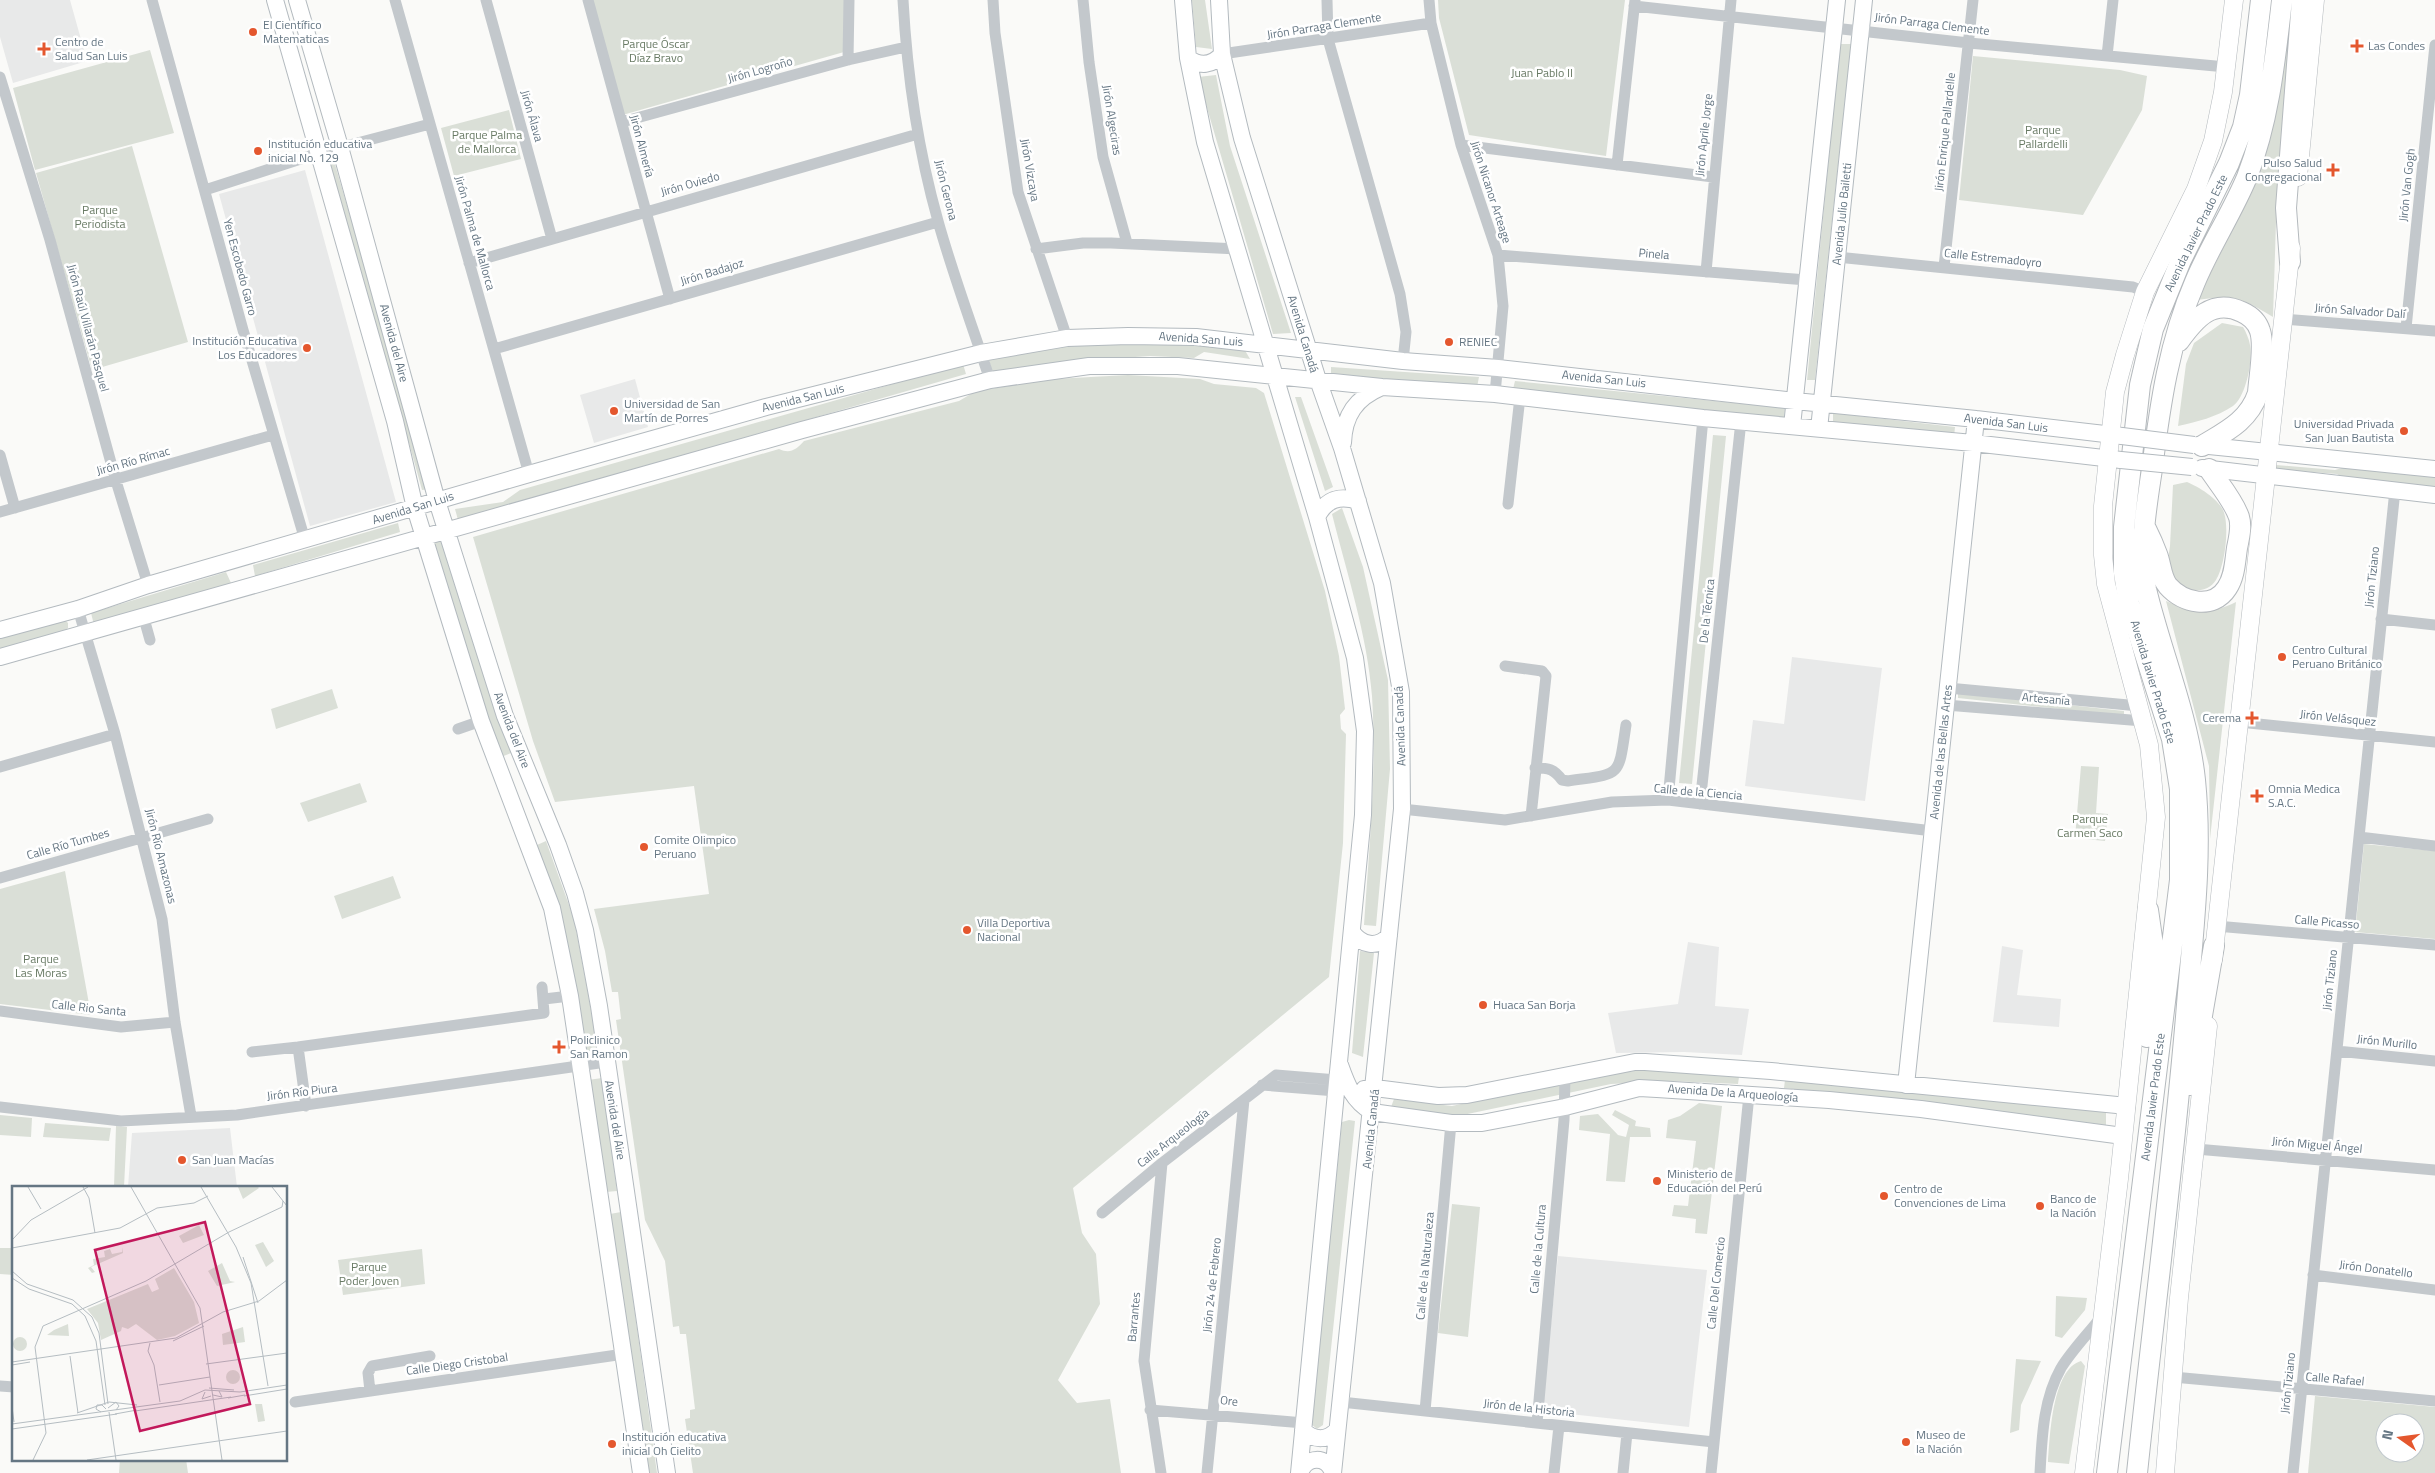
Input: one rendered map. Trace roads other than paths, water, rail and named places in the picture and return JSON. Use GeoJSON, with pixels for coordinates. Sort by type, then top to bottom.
{"type":"FeatureCollection","features":[{"type":"Feature","properties":{"kind":"highway"},"geometry":{"type":"LineString","coordinates":[[2210,204],[2221,172],[2232,127],[2247,0]]}},
{"type":"Feature","properties":{"kind":"highway","name":"Avenida Javier Prado Este"},"geometry":{"type":"LineString","coordinates":[[2107,1473],[2180,880],[2182,836],[2180,789],[2172,740],[2129,604],[2124,573],[2124,527],[2140,386],[2153,329],[2187,245],[2210,204],[2243,127],[2250,94],[2261,0]]}},
{"type":"Feature","properties":{"kind":"highway","name":"Avenida Javier Prado Este"},"geometry":{"type":"LineString","coordinates":[[2137,1473],[2174,1152],[2196,890],[2198,837],[2195,781],[2190,745],[2146,589],[2143,570],[2144,525],[2162,391],[2173,348],[2182,314],[2195,281],[2247,177],[2271,93],[2282,0]]}},
{"type":"Feature","properties":{"kind":"highway"},"geometry":{"type":"LineString","coordinates":[[2290,262],[2286,208],[2302,0]]}},
{"type":"Feature","properties":{"kind":"highway"},"geometry":{"type":"LineString","coordinates":[[2173,348],[2194,321],[2209,309],[2222,306],[2246,313],[2255,320],[2260,332],[2258,393],[2255,402],[2246,416],[2232,429],[2198,445]]}},
{"type":"Feature","properties":{"kind":"highway"},"geometry":{"type":"LineString","coordinates":[[2144,525],[2157,553],[2166,584],[2178,596],[2195,602],[2205,602],[2217,598],[2223,593],[2234,571],[2240,531],[2239,518],[2224,490],[2200,468]]}},
{"type":"Feature","properties":{"kind":"highway"},"geometry":{"type":"LineString","coordinates":[[2133,1256],[2129,1233],[2154,959],[2148,910]]}},
{"type":"Feature","properties":{"kind":"highway"},"geometry":{"type":"LineString","coordinates":[[2174,1152],[2196,1061],[2215,936]]}},
{"type":"Feature","properties":{"kind":"highway"},"geometry":{"type":"LineString","coordinates":[[2150,1473],[2156,1381],[2151,1340]]}},
{"type":"Feature","properties":{"kind":"main road","name":"Avenida del Aire"},"geometry":{"type":"LineString","coordinates":[[275,0],[395,421],[415,508],[481,720],[552,908],[570,996],[641,1473]]}},
{"type":"Feature","properties":{"kind":"main road","name":"Avenida del Aire"},"geometry":{"type":"LineString","coordinates":[[296,0],[340,147],[437,501],[505,716],[575,893],[585,930],[667,1473]]}},
{"type":"Feature","properties":{"kind":"main road"},"geometry":{"type":"LineString","coordinates":[[1184,0],[1188,58],[1205,142],[1317,517],[1355,658],[1365,731],[1363,815],[1300,1473]]}},
{"type":"Feature","properties":{"kind":"main road","name":"Avenida Canadá"},"geometry":{"type":"LineString","coordinates":[[1219,0],[1222,54],[1242,138],[1308,350],[1342,448],[1382,583],[1401,692],[1402,809],[1375,1088],[1333,1473]]}},
{"type":"Feature","properties":{"kind":"main road"},"geometry":{"type":"LineString","coordinates":[[1792,426],[1837,0]]}},
{"type":"Feature","properties":{"kind":"main road","name":"Avenida Julio Bailetti"},"geometry":{"type":"LineString","coordinates":[[1819,429],[1864,0]]}},
{"type":"Feature","properties":{"kind":"main road","name":"Avenida Javier Prado Este"},"geometry":{"type":"LineString","coordinates":[[2084,1473],[2124,1136],[2156,816],[2153,768],[2141,714],[2110,605],[2104,572],[2103,512],[2115,460],[2116,392],[2145,292],[2196,189],[2205,166],[2219,115],[2234,0]]}},
{"type":"Feature","properties":{"kind":"main road"},"geometry":{"type":"LineString","coordinates":[[2165,1473],[2179,1298],[2196,1149],[2215,936],[2290,262],[2315,0]]}},
{"type":"Feature","properties":{"kind":"main road"},"geometry":{"type":"LineString","coordinates":[[1188,58],[1200,64],[1206,64],[1213,63],[1222,54]]}},
{"type":"Feature","properties":{"kind":"main road","name":"Avenida San Luis"},"geometry":{"type":"LineString","coordinates":[[0,630],[78,609],[234,560],[529,474],[766,407],[981,353],[1067,338],[1128,336],[1196,337],[1403,361],[1498,368],[1821,404],[1976,419],[2269,453],[2435,469]]}},
{"type":"Feature","properties":{"kind":"main road","name":"Avenida San Luis"},"geometry":{"type":"LineString","coordinates":[[0,657],[694,459],[990,380],[1089,366],[1135,364],[1382,387],[1495,394],[1703,418],[1973,443],[2435,495]]}},
{"type":"Feature","properties":{"kind":"main road"},"geometry":{"type":"LineString","coordinates":[[1342,448],[1343,428],[1351,409],[1359,399],[1382,387]]}},
{"type":"Feature","properties":{"kind":"main road","name":"Avenida de las Bellas Artes"},"geometry":{"type":"LineString","coordinates":[[1906,1085],[1976,419]]}},
{"type":"Feature","properties":{"kind":"main road"},"geometry":{"type":"LineString","coordinates":[[1317,517],[1320,510],[1332,500],[1349,498],[1358,501]]}},
{"type":"Feature","properties":{"kind":"main road"},"geometry":{"type":"LineString","coordinates":[[234,560],[242,588]]}},
{"type":"Feature","properties":{"kind":"main road"},"geometry":{"type":"LineString","coordinates":[[517,813],[541,804]]}},
{"type":"Feature","properties":{"kind":"main road"},"geometry":{"type":"LineString","coordinates":[[1352,932],[1363,943],[1371,945],[1379,943],[1389,936]]}},
{"type":"Feature","properties":{"kind":"main road"},"geometry":{"type":"LineString","coordinates":[[1339,1061],[1352,1094],[1362,1106],[1372,1112]]}},
{"type":"Feature","properties":{"kind":"main road","name":"Avenida De la Arqueología"},"geometry":{"type":"LineString","coordinates":[[1352,1094],[1375,1088],[1438,1096],[1467,1095],[1635,1062],[1645,1062],[1771,1071],[2127,1106]]}},
{"type":"Feature","properties":{"kind":"main road","name":"Avenida De la Arqueología"},"geometry":{"type":"LineString","coordinates":[[1372,1112],[1452,1123],[1482,1123],[1565,1107],[1638,1088],[1866,1103],[2124,1136]]}},
{"type":"Feature","properties":{"kind":"main road"},"geometry":{"type":"LineString","coordinates":[[1333,1116],[1352,1094]]}},
{"type":"Feature","properties":{"kind":"main road"},"geometry":{"type":"LineString","coordinates":[[2043,1125],[2049,1116],[2050,1106],[2045,1098]]}},
{"type":"Feature","properties":{"kind":"main road"},"geometry":{"type":"LineString","coordinates":[[602,1206],[627,1202]]}},
{"type":"Feature","properties":{"kind":"main road"},"geometry":{"type":"LineString","coordinates":[[1304,1427],[1308,1435],[1320,1439],[1333,1435],[1337,1430]]}},
{"type":"Feature","properties":{"kind":"main road"},"geometry":{"type":"LineString","coordinates":[[1300,1473],[1302,1467],[1308,1461],[1317,1459],[1325,1462],[1333,1473]]}},
{"type":"Feature","properties":{"kind":"street","name":"Yen Escobedo Garro"},"geometry":{"type":"LineString","coordinates":[[152,0],[273,435],[305,540]]}},
{"type":"Feature","properties":{"kind":"street","name":"Jirón Palma de Mallorca"},"geometry":{"type":"LineString","coordinates":[[396,0],[529,474]]}},
{"type":"Feature","properties":{"kind":"street","name":"Jirón Álava"},"geometry":{"type":"LineString","coordinates":[[486,0],[552,239]]}},
{"type":"Feature","properties":{"kind":"street","name":"Jirón Almería"},"geometry":{"type":"LineString","coordinates":[[588,0],[670,299]]}},
{"type":"Feature","properties":{"kind":"street"},"geometry":{"type":"LineString","coordinates":[[848,60],[849,0]]}},
{"type":"Feature","properties":{"kind":"street","name":"Jirón Gerona"},"geometry":{"type":"LineString","coordinates":[[902,0],[906,47],[918,134],[938,222],[990,380]]}},
{"type":"Feature","properties":{"kind":"street","name":"Jirón Vizcaya"},"geometry":{"type":"LineString","coordinates":[[993,0],[995,33],[1018,192],[1067,338]]}},
{"type":"Feature","properties":{"kind":"street","name":"Jirón Algeciras"},"geometry":{"type":"LineString","coordinates":[[1083,0],[1089,62],[1103,157],[1127,243]]}},
{"type":"Feature","properties":{"kind":"street"},"geometry":{"type":"LineString","coordinates":[[1327,0],[1328,39],[1400,294],[1406,332],[1403,361]]}},
{"type":"Feature","properties":{"kind":"street","name":"Jirón Nicanor Arteage"},"geometry":{"type":"LineString","coordinates":[[1429,0],[1430,23],[1461,145],[1498,255],[1503,306],[1495,394]]}},
{"type":"Feature","properties":{"kind":"street","name":"Jirón Aprile Jorge"},"geometry":{"type":"LineString","coordinates":[[1706,272],[1713,176],[1732,0]]}},
{"type":"Feature","properties":{"kind":"street","name":"Jirón Enrique Pallardelle"},"geometry":{"type":"LineString","coordinates":[[1944,267],[1972,0]]}},
{"type":"Feature","properties":{"kind":"street"},"geometry":{"type":"LineString","coordinates":[[2108,56],[2113,0]]}},
{"type":"Feature","properties":{"kind":"street"},"geometry":{"type":"LineString","coordinates":[[1617,165],[1635,3]]}},
{"type":"Feature","properties":{"kind":"street","name":"Jirón Parraga Clemente"},"geometry":{"type":"LineString","coordinates":[[1635,3],[1730,16],[1968,42],[2226,67]]}},
{"type":"Feature","properties":{"kind":"street","name":"Jirón Parraga Clemente"},"geometry":{"type":"LineString","coordinates":[[1222,54],[1430,23]]}},
{"type":"Feature","properties":{"kind":"street","name":"Jirón Van Gogh"},"geometry":{"type":"LineString","coordinates":[[2406,328],[2435,44]]}},
{"type":"Feature","properties":{"kind":"street","name":"Jirón Logroño"},"geometry":{"type":"LineString","coordinates":[[622,122],[848,60],[906,47]]}},
{"type":"Feature","properties":{"kind":"street","name":"Jirón Raúl Villarán Pasquel"},"geometry":{"type":"LineString","coordinates":[[0,78],[50,240],[116,481],[148,586]]}},
{"type":"Feature","properties":{"kind":"street"},"geometry":{"type":"LineString","coordinates":[[205,190],[319,153],[430,124]]}},
{"type":"Feature","properties":{"kind":"street","name":"Jirón Oviedo"},"geometry":{"type":"LineString","coordinates":[[469,263],[646,210],[918,134]]}},
{"type":"Feature","properties":{"kind":"street"},"geometry":{"type":"LineString","coordinates":[[1461,145],[1713,176]]}},
{"type":"Feature","properties":{"kind":"street","name":"Jirón Badajoz"},"geometry":{"type":"LineString","coordinates":[[494,349],[938,222]]}},
{"type":"Feature","properties":{"kind":"street"},"geometry":{"type":"LineString","coordinates":[[1036,249],[1083,243],[1127,243],[1238,250]]}},
{"type":"Feature","properties":{"kind":"street","name":"Pinela"},"geometry":{"type":"LineString","coordinates":[[1498,255],[1807,280]]}},
{"type":"Feature","properties":{"kind":"street","name":"Calle Estremadoyro"},"geometry":{"type":"LineString","coordinates":[[1837,257],[2133,287],[2145,292]]}},
{"type":"Feature","properties":{"kind":"street","name":"Jirón Salvador Dalí"},"geometry":{"type":"LineString","coordinates":[[2283,319],[2435,331]]}},
{"type":"Feature","properties":{"kind":"street"},"geometry":{"type":"LineString","coordinates":[[1508,504],[1520,397]]}},
{"type":"Feature","properties":{"kind":"street","name":"De la Técnica"},"geometry":{"type":"LineString","coordinates":[[1668,800],[1703,418]]}},
{"type":"Feature","properties":{"kind":"street","name":"De la Técnica"},"geometry":{"type":"LineString","coordinates":[[1700,804],[1741,421]]}},
{"type":"Feature","properties":{"kind":"street","name":"Jirón Río Rímac"},"geometry":{"type":"LineString","coordinates":[[0,512],[116,481],[273,435]]}},
{"type":"Feature","properties":{"kind":"street"},"geometry":{"type":"LineString","coordinates":[[0,455],[14,508]]}},
{"type":"Feature","properties":{"kind":"street","name":"Jirón Tiziano"},"geometry":{"type":"LineString","coordinates":[[2293,1473],[2395,490]]}},
{"type":"Feature","properties":{"kind":"street","name":"Jirón Río Amazonas"},"geometry":{"type":"LineString","coordinates":[[78,609],[143,837],[162,919],[175,1022],[191,1116]]}},
{"type":"Feature","properties":{"kind":"street"},"geometry":{"type":"LineString","coordinates":[[143,615],[150,640]]}},
{"type":"Feature","properties":{"kind":"street"},"geometry":{"type":"LineString","coordinates":[[2381,619],[2435,625]]}},
{"type":"Feature","properties":{"kind":"street"},"geometry":{"type":"LineString","coordinates":[[1505,666],[1542,671],[1546,676],[1531,816]]}},
{"type":"Feature","properties":{"kind":"street","name":"Artesanía"},"geometry":{"type":"LineString","coordinates":[[1947,696],[2141,714]]}},
{"type":"Feature","properties":{"kind":"street","name":"Artesanía"},"geometry":{"type":"LineString","coordinates":[[1947,696],[2141,714]]}},
{"type":"Feature","properties":{"kind":"street"},"geometry":{"type":"LineString","coordinates":[[458,729],[481,720]]}},
{"type":"Feature","properties":{"kind":"street","name":"Jirón Velásquez"},"geometry":{"type":"LineString","coordinates":[[2239,722],[2435,742]]}},
{"type":"Feature","properties":{"kind":"street"},"geometry":{"type":"LineString","coordinates":[[1536,768],[1549,768],[1556,772],[1562,780],[1568,781],[1608,775],[1617,770],[1626,725]]}},
{"type":"Feature","properties":{"kind":"street"},"geometry":{"type":"LineString","coordinates":[[0,767],[115,734]]}},
{"type":"Feature","properties":{"kind":"street","name":"Calle de la Ciencia"},"geometry":{"type":"LineString","coordinates":[[1402,809],[1505,820],[1612,802],[1668,800],[1933,831]]}},
{"type":"Feature","properties":{"kind":"street","name":"Calle Río Tumbes"},"geometry":{"type":"LineString","coordinates":[[0,878],[208,819]]}},
{"type":"Feature","properties":{"kind":"street"},"geometry":{"type":"LineString","coordinates":[[2358,837],[2435,846]]}},
{"type":"Feature","properties":{"kind":"street","name":"Calle Picasso"},"geometry":{"type":"LineString","coordinates":[[2215,936],[2348,938],[2435,945]]}},
{"type":"Feature","properties":{"kind":"street"},"geometry":{"type":"LineString","coordinates":[[252,1052],[544,1013],[542,987]]}},
{"type":"Feature","properties":{"kind":"street"},"geometry":{"type":"LineString","coordinates":[[544,1000],[570,996]]}},
{"type":"Feature","properties":{"kind":"street","name":"Calle Rio Santa"},"geometry":{"type":"LineString","coordinates":[[0,1011],[121,1027],[175,1022]]}},
{"type":"Feature","properties":{"kind":"street"},"geometry":{"type":"LineString","coordinates":[[298,1047],[306,1106]]}},
{"type":"Feature","properties":{"kind":"street","name":"Jirón Murillo"},"geometry":{"type":"LineString","coordinates":[[2337,1050],[2435,1060]]}},
{"type":"Feature","properties":{"kind":"street","name":"Jirón Río Piura"},"geometry":{"type":"LineString","coordinates":[[0,1107],[122,1121],[237,1115],[606,1062]]}},
{"type":"Feature","properties":{"kind":"street","name":"Calle Arqueología"},"geometry":{"type":"LineString","coordinates":[[1102,1213],[1162,1163],[1276,1076],[1336,1085]]}},
{"type":"Feature","properties":{"kind":"street","name":"Calle de la Cultura"},"geometry":{"type":"LineString","coordinates":[[1536,1423],[1565,1107],[1565,1076]]}},
{"type":"Feature","properties":{"kind":"street","name":"Calle Del Comercio"},"geometry":{"type":"LineString","coordinates":[[1711,1473],[1749,1095]]}},
{"type":"Feature","properties":{"kind":"street","name":"Jirón 24 de Febrero"},"geometry":{"type":"LineString","coordinates":[[1207,1473],[1244,1100]]}},
{"type":"Feature","properties":{"kind":"street","name":"Calle de la Naturaleza"},"geometry":{"type":"LineString","coordinates":[[1425,1411],[1452,1123]]}},
{"type":"Feature","properties":{"kind":"street","name":"Jirón Miguel Ángel"},"geometry":{"type":"LineString","coordinates":[[2196,1149],[2435,1170]]}},
{"type":"Feature","properties":{"kind":"street","name":"Barrantes"},"geometry":{"type":"LineString","coordinates":[[1161,1473],[1150,1410],[1144,1360],[1162,1163]]}},
{"type":"Feature","properties":{"kind":"street","name":"Jirón Donatello"},"geometry":{"type":"LineString","coordinates":[[2313,1276],[2435,1290]]}},
{"type":"Feature","properties":{"kind":"street"},"geometry":{"type":"LineString","coordinates":[[2040,1473],[2046,1409],[2052,1386],[2062,1367],[2102,1316]]}},
{"type":"Feature","properties":{"kind":"street","name":"Calle Diego Cristobal"},"geometry":{"type":"LineString","coordinates":[[295,1402],[624,1354]]}},
{"type":"Feature","properties":{"kind":"street"},"geometry":{"type":"LineString","coordinates":[[370,1391],[368,1373],[372,1366],[430,1356]]}},
{"type":"Feature","properties":{"kind":"street","name":"Calle Rafael"},"geometry":{"type":"LineString","coordinates":[[2173,1377],[2435,1401]]}},
{"type":"Feature","properties":{"kind":"street","name":"Jirón de la Historia"},"geometry":{"type":"LineString","coordinates":[[1341,1402],[1714,1442]]}},
{"type":"Feature","properties":{"kind":"street","name":"Ore"},"geometry":{"type":"LineString","coordinates":[[1150,1410],[1213,1414],[1304,1427]]}},
{"type":"Feature","properties":{"kind":"street"},"geometry":{"type":"LineString","coordinates":[[1554,1473],[1559,1426]]}},
{"type":"Feature","properties":{"kind":"street"},"geometry":{"type":"LineString","coordinates":[[1622,1473],[1627,1433]]}},
{"type":"Feature","properties":{"kind":"place","name":"El Científico Matematicas"},"geometry":{"type":"Point","coordinates":[253,32]}},
{"type":"Feature","properties":{"kind":"place","name":"Las Condes"},"geometry":{"type":"Point","coordinates":[2357,46]}},
{"type":"Feature","properties":{"kind":"place","name":"Centro de Salud San Luis"},"geometry":{"type":"Point","coordinates":[44,49]}},
{"type":"Feature","properties":{"kind":"place","name":"Institución educativa inicial No. 129"},"geometry":{"type":"Point","coordinates":[258,151]}},
{"type":"Feature","properties":{"kind":"place","name":"Pulso Salud Congregacional"},"geometry":{"type":"Point","coordinates":[2333,170]}},
{"type":"Feature","properties":{"kind":"place","name":"RENIEC"},"geometry":{"type":"Point","coordinates":[1449,342]}},
{"type":"Feature","properties":{"kind":"place","name":"Institución Educativa Los Educadores"},"geometry":{"type":"Point","coordinates":[307,348]}},
{"type":"Feature","properties":{"kind":"place","name":"Universidad de San Martín de Porres"},"geometry":{"type":"Point","coordinates":[614,411]}},
{"type":"Feature","properties":{"kind":"place","name":"Universidad Privada San Juan Bautista"},"geometry":{"type":"Point","coordinates":[2404,431]}},
{"type":"Feature","properties":{"kind":"place","name":"Centro Cultural Peruano Británico"},"geometry":{"type":"Point","coordinates":[2282,657]}},
{"type":"Feature","properties":{"kind":"place","name":"Cerema"},"geometry":{"type":"Point","coordinates":[2252,718]}},
{"type":"Feature","properties":{"kind":"place","name":"Omnia Medica S.A.C."},"geometry":{"type":"Point","coordinates":[2257,796]}},
{"type":"Feature","properties":{"kind":"place","name":"Comite Olimpico Peruano"},"geometry":{"type":"Point","coordinates":[644,847]}},
{"type":"Feature","properties":{"kind":"place","name":"Villa Deportiva Nacional"},"geometry":{"type":"Point","coordinates":[967,930]}},
{"type":"Feature","properties":{"kind":"place","name":"Huaca San Borja"},"geometry":{"type":"Point","coordinates":[1483,1005]}},
{"type":"Feature","properties":{"kind":"place","name":"Policlinico San Ramon"},"geometry":{"type":"Point","coordinates":[559,1047]}},
{"type":"Feature","properties":{"kind":"place","name":"San Juan Macías"},"geometry":{"type":"Point","coordinates":[182,1160]}},
{"type":"Feature","properties":{"kind":"place","name":"Ministerio de Educación del Perú"},"geometry":{"type":"Point","coordinates":[1657,1181]}},
{"type":"Feature","properties":{"kind":"place","name":"Centro de Convenciones de Lima"},"geometry":{"type":"Point","coordinates":[1884,1196]}},
{"type":"Feature","properties":{"kind":"place","name":"Banco de la Nación"},"geometry":{"type":"Point","coordinates":[2040,1206]}},
{"type":"Feature","properties":{"kind":"place","name":"Museo de la Nación"},"geometry":{"type":"Point","coordinates":[1906,1442]}},
{"type":"Feature","properties":{"kind":"place","name":"Institución educativa inicial Oh Cielito"},"geometry":{"type":"Point","coordinates":[612,1444]}},
{"type":"Feature","properties":{"kind":"park label","name":"Parque Óscar Díaz Bravo"},"geometry":{"type":"Point","coordinates":[656,51]}},
{"type":"Feature","properties":{"kind":"park label","name":"Juan Pablo II"},"geometry":{"type":"Point","coordinates":[1542,73]}},
{"type":"Feature","properties":{"kind":"park label","name":"Parque Pallardelli"},"geometry":{"type":"Point","coordinates":[2043,137]}},
{"type":"Feature","properties":{"kind":"park label","name":"Parque Palma de Mallorca"},"geometry":{"type":"Point","coordinates":[487,142]}},
{"type":"Feature","properties":{"kind":"park label","name":"Parque Periodista"},"geometry":{"type":"Point","coordinates":[100,217]}},
{"type":"Feature","properties":{"kind":"park label","name":"Parque Carmen Saco"},"geometry":{"type":"Point","coordinates":[2090,826]}},
{"type":"Feature","properties":{"kind":"park label","name":"Parque Las Moras"},"geometry":{"type":"Point","coordinates":[41,966]}},
{"type":"Feature","properties":{"kind":"park label","name":"Parque Poder Joven"},"geometry":{"type":"Point","coordinates":[369,1274]}}]}
